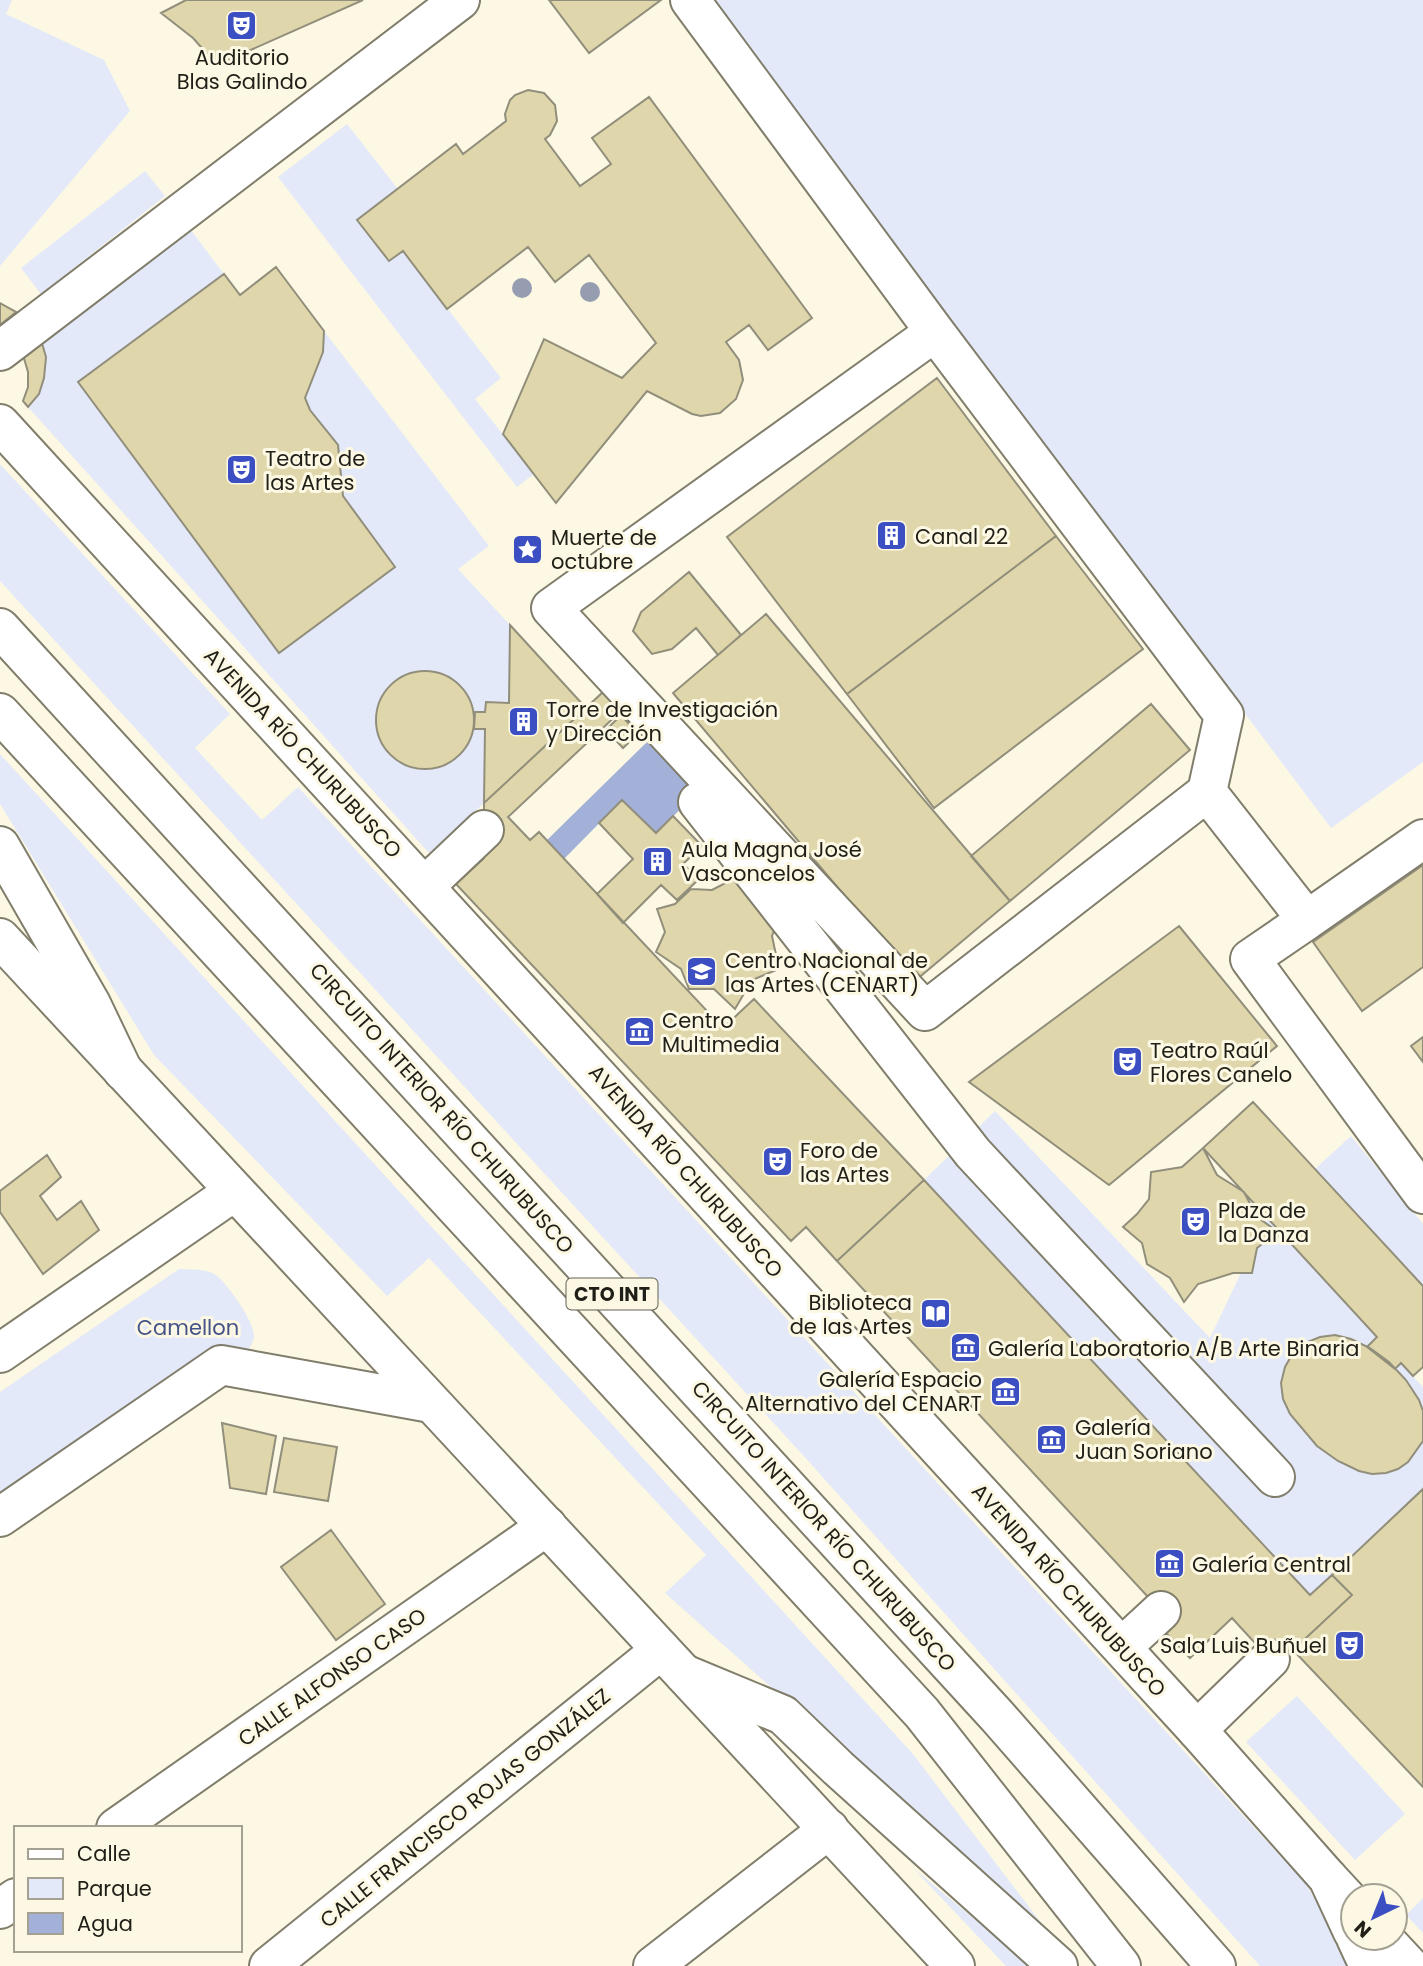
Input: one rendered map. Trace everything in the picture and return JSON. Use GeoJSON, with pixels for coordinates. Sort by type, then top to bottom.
{"type":"FeatureCollection","features":[{"type":"Feature","properties":{"kind":"main road"},"geometry":{"type":"LineString","coordinates":[[0,351],[460,0]]}},
{"type":"Feature","properties":{"kind":"main road"},"geometry":{"type":"LineString","coordinates":[[690,0],[1223,715],[1207,792],[925,1011],[551,608],[935,332]]}},
{"type":"Feature","properties":{"kind":"main road","name":"AVENIDA RÍO CHURUBUSCO"},"geometry":{"type":"LineString","coordinates":[[0,424],[1122,1647],[1328,1878],[1339,1902]]}},
{"type":"Feature","properties":{"kind":"main road","name":"CIRCUITO INTERIOR RÍO CHURUBUSCO"},"geometry":{"type":"LineString","coordinates":[[0,628],[997,1716],[1216,1966]]}},
{"type":"Feature","properties":{"kind":"main road","name":"CTO INT"},"geometry":{"type":"LineString","coordinates":[[0,713],[922,1713],[1121,1966]]}},
{"type":"Feature","properties":{"kind":"main road"},"geometry":{"type":"LineString","coordinates":[[1207,792],[1307,920]]}},
{"type":"Feature","properties":{"kind":"main road"},"geometry":{"type":"LineString","coordinates":[[698,802],[973,1153],[1275,1477]]}},
{"type":"Feature","properties":{"kind":"main road"},"geometry":{"type":"LineString","coordinates":[[425,886],[484,830]]}},
{"type":"Feature","properties":{"kind":"main road"},"geometry":{"type":"LineString","coordinates":[[1423,839],[1250,959],[1423,1194]]}},
{"type":"Feature","properties":{"kind":"main road"},"geometry":{"type":"LineString","coordinates":[[0,846],[91,1004],[123,1071]]}},
{"type":"Feature","properties":{"kind":"main road"},"geometry":{"type":"LineString","coordinates":[[0,938],[955,1966]]}},
{"type":"Feature","properties":{"kind":"main road"},"geometry":{"type":"LineString","coordinates":[[0,1353],[235,1191]]}},
{"type":"Feature","properties":{"kind":"main road"},"geometry":{"type":"LineString","coordinates":[[0,1517],[221,1365],[432,1403]]}},
{"type":"Feature","properties":{"kind":"main road","name":"CALLE ALFONSO CASO"},"geometry":{"type":"LineString","coordinates":[[119,1826],[547,1526]]}},
{"type":"Feature","properties":{"kind":"main road"},"geometry":{"type":"LineString","coordinates":[[1122,1647],[1161,1611]]}},
{"type":"Feature","properties":{"kind":"main road"},"geometry":{"type":"LineString","coordinates":[[1197,1730],[1270,1659]]}},
{"type":"Feature","properties":{"kind":"main road"},"geometry":{"type":"LineString","coordinates":[[673,1662],[783,1715],[838,1769],[1058,1966]]}},
{"type":"Feature","properties":{"kind":"main road","name":"CALLE FRANCISCO ROJAS GONZÁLEZ"},"geometry":{"type":"LineString","coordinates":[[269,1966],[673,1662]]}},
{"type":"Feature","properties":{"kind":"main road"},"geometry":{"type":"LineString","coordinates":[[653,1966],[829,1829]]}},
{"type":"Feature","properties":{"kind":"main road"},"geometry":{"type":"LineString","coordinates":[[1328,1878],[1339,1890]]}},
{"type":"Feature","properties":{"kind":"main road"},"geometry":{"type":"LineString","coordinates":[[1396,1952],[1409,1966]]}},
{"type":"Feature","properties":{"kind":"green space"},"geometry":{"type":"Polygon","coordinates":[[[0,0],[12,0],[6,14],[104,60],[130,111],[0,266],[0,0]]]}},
{"type":"Feature","properties":{"kind":"green space"},"geometry":{"type":"Polygon","coordinates":[[[708,0],[1423,0],[1423,762],[1331,828],[708,0]]]}},
{"type":"Feature","properties":{"kind":"green space"},"geometry":{"type":"Polygon","coordinates":[[[347,124],[398,189],[358,221],[389,261],[403,251],[501,378],[475,399],[534,474],[517,487],[278,177],[347,124]]]}},
{"type":"Feature","properties":{"kind":"green space"},"geometry":{"type":"Polygon","coordinates":[[[145,171],[165,196],[41,294],[21,268],[145,171]]]}},
{"type":"Feature","properties":{"kind":"green space"},"geometry":{"type":"Polygon","coordinates":[[[187,225],[224,274],[78,383],[279,653],[395,567],[343,496],[338,445],[310,410],[305,398],[323,352],[324,331],[489,546],[458,569],[510,625],[509,703],[486,703],[484,803],[429,853],[28,407],[40,389],[45,372],[39,333],[187,225]]]}},
{"type":"Feature","properties":{"kind":"green space"},"geometry":{"type":"Polygon","coordinates":[[[0,464],[230,714],[195,748],[262,820],[298,787],[1305,1883],[1335,1930],[1339,1940],[1339,1952],[1344,1952],[1350,1966],[1260,1966],[801,1453],[0,581],[0,464]]]}},
{"type":"Feature","properties":{"kind":"green space"},"geometry":{"type":"Polygon","coordinates":[[[0,754],[913,1754],[1051,1936],[665,1593],[706,1555],[429,1258],[387,1296],[154,1055],[0,804],[0,754]]]}},
{"type":"Feature","properties":{"kind":"green space"},"geometry":{"type":"Polygon","coordinates":[[[995,1111],[1210,1338],[1267,1218],[1423,1387],[1423,1489],[1310,1595],[924,1180],[995,1111]]]}},
{"type":"Feature","properties":{"kind":"green space"},"geometry":{"type":"Polygon","coordinates":[[[1351,1136],[1423,1224],[1423,1286],[1315,1169],[1351,1136]]]}},
{"type":"Feature","properties":{"kind":"green space","name":"Camellon"},"geometry":{"type":"Polygon","coordinates":[[[179,1269],[209,1272],[227,1287],[240,1304],[253,1329],[254,1338],[248,1351],[0,1516],[0,1392],[179,1269]]]}},
{"type":"Feature","properties":{"kind":"green space"},"geometry":{"type":"Polygon","coordinates":[[[1297,1696],[1405,1814],[1355,1860],[1246,1742],[1297,1696]]]}},
{"type":"Feature","properties":{"kind":"green space"},"geometry":{"type":"Polygon","coordinates":[[[913,1868],[1031,1966],[1006,1966],[913,1868]]]}},
{"type":"Feature","properties":{"kind":"green space"},"geometry":{"type":"Polygon","coordinates":[[[1423,1898],[1423,1933],[1409,1918],[1409,1912],[1423,1898]]]}},
{"type":"Feature","properties":{"kind":"water"},"geometry":{"type":"Polygon","coordinates":[[[649,740],[697,793],[656,833],[622,800],[564,859],[547,840],[649,740]]]}},
{"type":"Feature","properties":{"kind":"building","name":"Auditorio Blas Galindo"},"geometry":{"type":"Polygon","coordinates":[[[186,0],[363,0],[217,65],[193,38],[161,13],[186,0]]]}},
{"type":"Feature","properties":{"kind":"building"},"geometry":{"type":"Polygon","coordinates":[[[549,0],[661,0],[589,53],[549,0]]]}},
{"type":"Feature","properties":{"kind":"building"},"geometry":{"type":"Polygon","coordinates":[[[528,90],[544,93],[555,105],[557,121],[545,139],[580,186],[611,164],[592,138],[649,97],[812,318],[768,350],[749,325],[726,342],[739,360],[743,380],[736,399],[720,413],[701,416],[692,414],[647,391],[556,503],[503,434],[544,339],[622,378],[656,343],[589,255],[555,282],[528,247],[447,309],[403,251],[389,261],[357,220],[456,144],[463,154],[506,121],[505,114],[510,100],[528,90]]]}},
{"type":"Feature","properties":{"kind":"building","name":"Teatro de las Artes"},"geometry":{"type":"Polygon","coordinates":[[[276,267],[324,331],[323,352],[305,398],[310,410],[338,445],[343,496],[395,567],[279,653],[78,382],[224,274],[240,295],[276,267]]]}},
{"type":"Feature","properties":{"kind":"building"},"geometry":{"type":"Polygon","coordinates":[[[0,303],[16,312],[0,325],[0,303]]]}},
{"type":"Feature","properties":{"kind":"building"},"geometry":{"type":"Polygon","coordinates":[[[39,333],[46,357],[44,378],[39,394],[28,407],[23,401],[28,387],[28,372],[23,355],[39,333]]]}},
{"type":"Feature","properties":{"kind":"building","name":"Canal 22"},"geometry":{"type":"Polygon","coordinates":[[[937,378],[1056,536],[847,694],[727,537],[937,378]]]}},
{"type":"Feature","properties":{"kind":"building","name":"Canal 22"},"geometry":{"type":"Polygon","coordinates":[[[1056,536],[1143,649],[934,808],[847,694],[1056,536]]]}},
{"type":"Feature","properties":{"kind":"building"},"geometry":{"type":"Polygon","coordinates":[[[689,572],[741,635],[718,655],[696,628],[672,649],[652,654],[633,631],[641,612],[689,572]]]}},
{"type":"Feature","properties":{"kind":"building"},"geometry":{"type":"Polygon","coordinates":[[[766,614],[1010,901],[916,980],[673,693],[766,614]]]}},
{"type":"Feature","properties":{"kind":"building","name":"Torre de Investigación y Dirección"},"geometry":{"type":"Polygon","coordinates":[[[510,625],[586,708],[484,803],[485,729],[474,729],[475,712],[485,712],[486,702],[509,703],[510,625]]]}},
{"type":"Feature","properties":{"kind":"building"},"geometry":{"type":"Polygon","coordinates":[[[425,671],[444,674],[460,685],[471,701],[474,720],[471,739],[460,755],[444,766],[425,769],[406,766],[390,755],[379,739],[376,720],[379,701],[390,685],[406,674],[425,671]]]}},
{"type":"Feature","properties":{"kind":"building"},"geometry":{"type":"Polygon","coordinates":[[[603,692],[621,711],[508,817],[530,840],[539,832],[723,1028],[754,999],[924,1180],[837,1261],[806,1227],[791,1241],[456,884],[484,858],[484,803],[603,692]]]}},
{"type":"Feature","properties":{"kind":"building"},"geometry":{"type":"Polygon","coordinates":[[[1151,704],[1190,750],[1010,901],[971,856],[1151,704]]]}},
{"type":"Feature","properties":{"kind":"building"},"geometry":{"type":"Polygon","coordinates":[[[621,715],[638,734],[623,748],[606,730],[621,715]]]}},
{"type":"Feature","properties":{"kind":"building","name":"Aula Magna José Vasconcelos"},"geometry":{"type":"Polygon","coordinates":[[[622,800],[656,833],[673,816],[702,846],[683,864],[699,879],[677,900],[661,885],[623,923],[597,894],[633,859],[599,823],[622,800]]]}},
{"type":"Feature","properties":{"kind":"building"},"geometry":{"type":"Polygon","coordinates":[[[1423,865],[1423,967],[1362,1011],[1313,942],[1423,865]]]}},
{"type":"Feature","properties":{"kind":"building"},"geometry":{"type":"Polygon","coordinates":[[[739,876],[780,915],[772,936],[779,969],[752,980],[735,1009],[714,989],[689,989],[681,969],[656,952],[665,932],[657,909],[675,904],[691,889],[712,890],[739,876]]]}},
{"type":"Feature","properties":{"kind":"building","name":"Teatro Raúl Flores Canelo"},"geometry":{"type":"Polygon","coordinates":[[[1179,926],[1277,1046],[1109,1185],[969,1082],[1179,926]]]}},
{"type":"Feature","properties":{"kind":"building"},"geometry":{"type":"Polygon","coordinates":[[[1423,1037],[1423,1062],[1411,1046],[1423,1037]]]}},
{"type":"Feature","properties":{"kind":"building"},"geometry":{"type":"Polygon","coordinates":[[[1253,1102],[1423,1286],[1423,1367],[1413,1376],[1401,1363],[1395,1369],[1367,1347],[1377,1337],[1203,1148],[1253,1102]]]}},
{"type":"Feature","properties":{"kind":"building"},"geometry":{"type":"Polygon","coordinates":[[[1203,1148],[1217,1175],[1244,1192],[1257,1217],[1284,1236],[1271,1237],[1257,1248],[1252,1273],[1233,1273],[1198,1284],[1184,1302],[1170,1278],[1147,1264],[1142,1243],[1123,1227],[1149,1199],[1151,1172],[1182,1167],[1203,1148]]]}},
{"type":"Feature","properties":{"kind":"building"},"geometry":{"type":"Polygon","coordinates":[[[47,1155],[61,1177],[40,1196],[57,1220],[81,1201],[99,1230],[43,1274],[0,1212],[0,1191],[47,1155]]]}},
{"type":"Feature","properties":{"kind":"building"},"geometry":{"type":"Polygon","coordinates":[[[924,1180],[1310,1595],[1332,1575],[1352,1595],[1276,1666],[1232,1618],[1190,1658],[1166,1633],[1174,1625],[837,1261],[924,1180]]]}},
{"type":"Feature","properties":{"kind":"building"},"geometry":{"type":"Polygon","coordinates":[[[1335,1335],[1370,1348],[1389,1362],[1406,1380],[1419,1400],[1423,1411],[1423,1441],[1408,1462],[1398,1469],[1372,1474],[1338,1461],[1317,1446],[1290,1414],[1283,1399],[1281,1383],[1285,1367],[1293,1353],[1305,1343],[1335,1335]]]}},
{"type":"Feature","properties":{"kind":"building"},"geometry":{"type":"Polygon","coordinates":[[[222,1423],[276,1436],[266,1494],[230,1488],[222,1423]]]}},
{"type":"Feature","properties":{"kind":"building"},"geometry":{"type":"Polygon","coordinates":[[[284,1438],[337,1447],[328,1501],[274,1492],[284,1438]]]}},
{"type":"Feature","properties":{"kind":"building"},"geometry":{"type":"Polygon","coordinates":[[[1423,1489],[1423,1787],[1293,1650],[1352,1595],[1332,1575],[1423,1489]]]}},
{"type":"Feature","properties":{"kind":"building"},"geometry":{"type":"Polygon","coordinates":[[[331,1530],[385,1604],[336,1640],[281,1567],[331,1530]]]}},
{"type":"Feature","properties":{"kind":"place","name":"Auditorio Blas Galindo"},"geometry":{"type":"Point","coordinates":[242,25]}},
{"type":"Feature","properties":{"kind":"place","name":"Teatro de las Artes"},"geometry":{"type":"Point","coordinates":[242,470]}},
{"type":"Feature","properties":{"kind":"place","name":"Canal 22"},"geometry":{"type":"Point","coordinates":[892,536]}},
{"type":"Feature","properties":{"kind":"place","name":"Muerte de octubre"},"geometry":{"type":"Point","coordinates":[528,549]}},
{"type":"Feature","properties":{"kind":"place","name":"Torre de Investigación y Dirección"},"geometry":{"type":"Point","coordinates":[523,721]}},
{"type":"Feature","properties":{"kind":"place","name":"Aula Magna José Vasconcelos"},"geometry":{"type":"Point","coordinates":[658,861]}},
{"type":"Feature","properties":{"kind":"place","name":"Centro Nacional de las Artes (CENART)"},"geometry":{"type":"Point","coordinates":[702,972]}},
{"type":"Feature","properties":{"kind":"place","name":"Centro Multimedia"},"geometry":{"type":"Point","coordinates":[639,1032]}},
{"type":"Feature","properties":{"kind":"place","name":"Teatro Raúl Flores Canelo"},"geometry":{"type":"Point","coordinates":[1127,1062]}},
{"type":"Feature","properties":{"kind":"place","name":"Foro de las Artes"},"geometry":{"type":"Point","coordinates":[777,1162]}},
{"type":"Feature","properties":{"kind":"place","name":"Plaza de la Danza"},"geometry":{"type":"Point","coordinates":[1195,1222]}},
{"type":"Feature","properties":{"kind":"place","name":"Biblioteca de las Artes"},"geometry":{"type":"Point","coordinates":[935,1314]}},
{"type":"Feature","properties":{"kind":"place","name":"Galería Laboratorio A/B Arte Binaria"},"geometry":{"type":"Point","coordinates":[965,1348]}},
{"type":"Feature","properties":{"kind":"place","name":"Galería Espacio Alternativo del CENART"},"geometry":{"type":"Point","coordinates":[1005,1391]}},
{"type":"Feature","properties":{"kind":"place","name":"Galería Juan Soriano"},"geometry":{"type":"Point","coordinates":[1052,1439]}},
{"type":"Feature","properties":{"kind":"place","name":"Galería Central"},"geometry":{"type":"Point","coordinates":[1169,1564]}},
{"type":"Feature","properties":{"kind":"place","name":"Sala Luis Buñuel"},"geometry":{"type":"Point","coordinates":[1350,1645]}}]}
